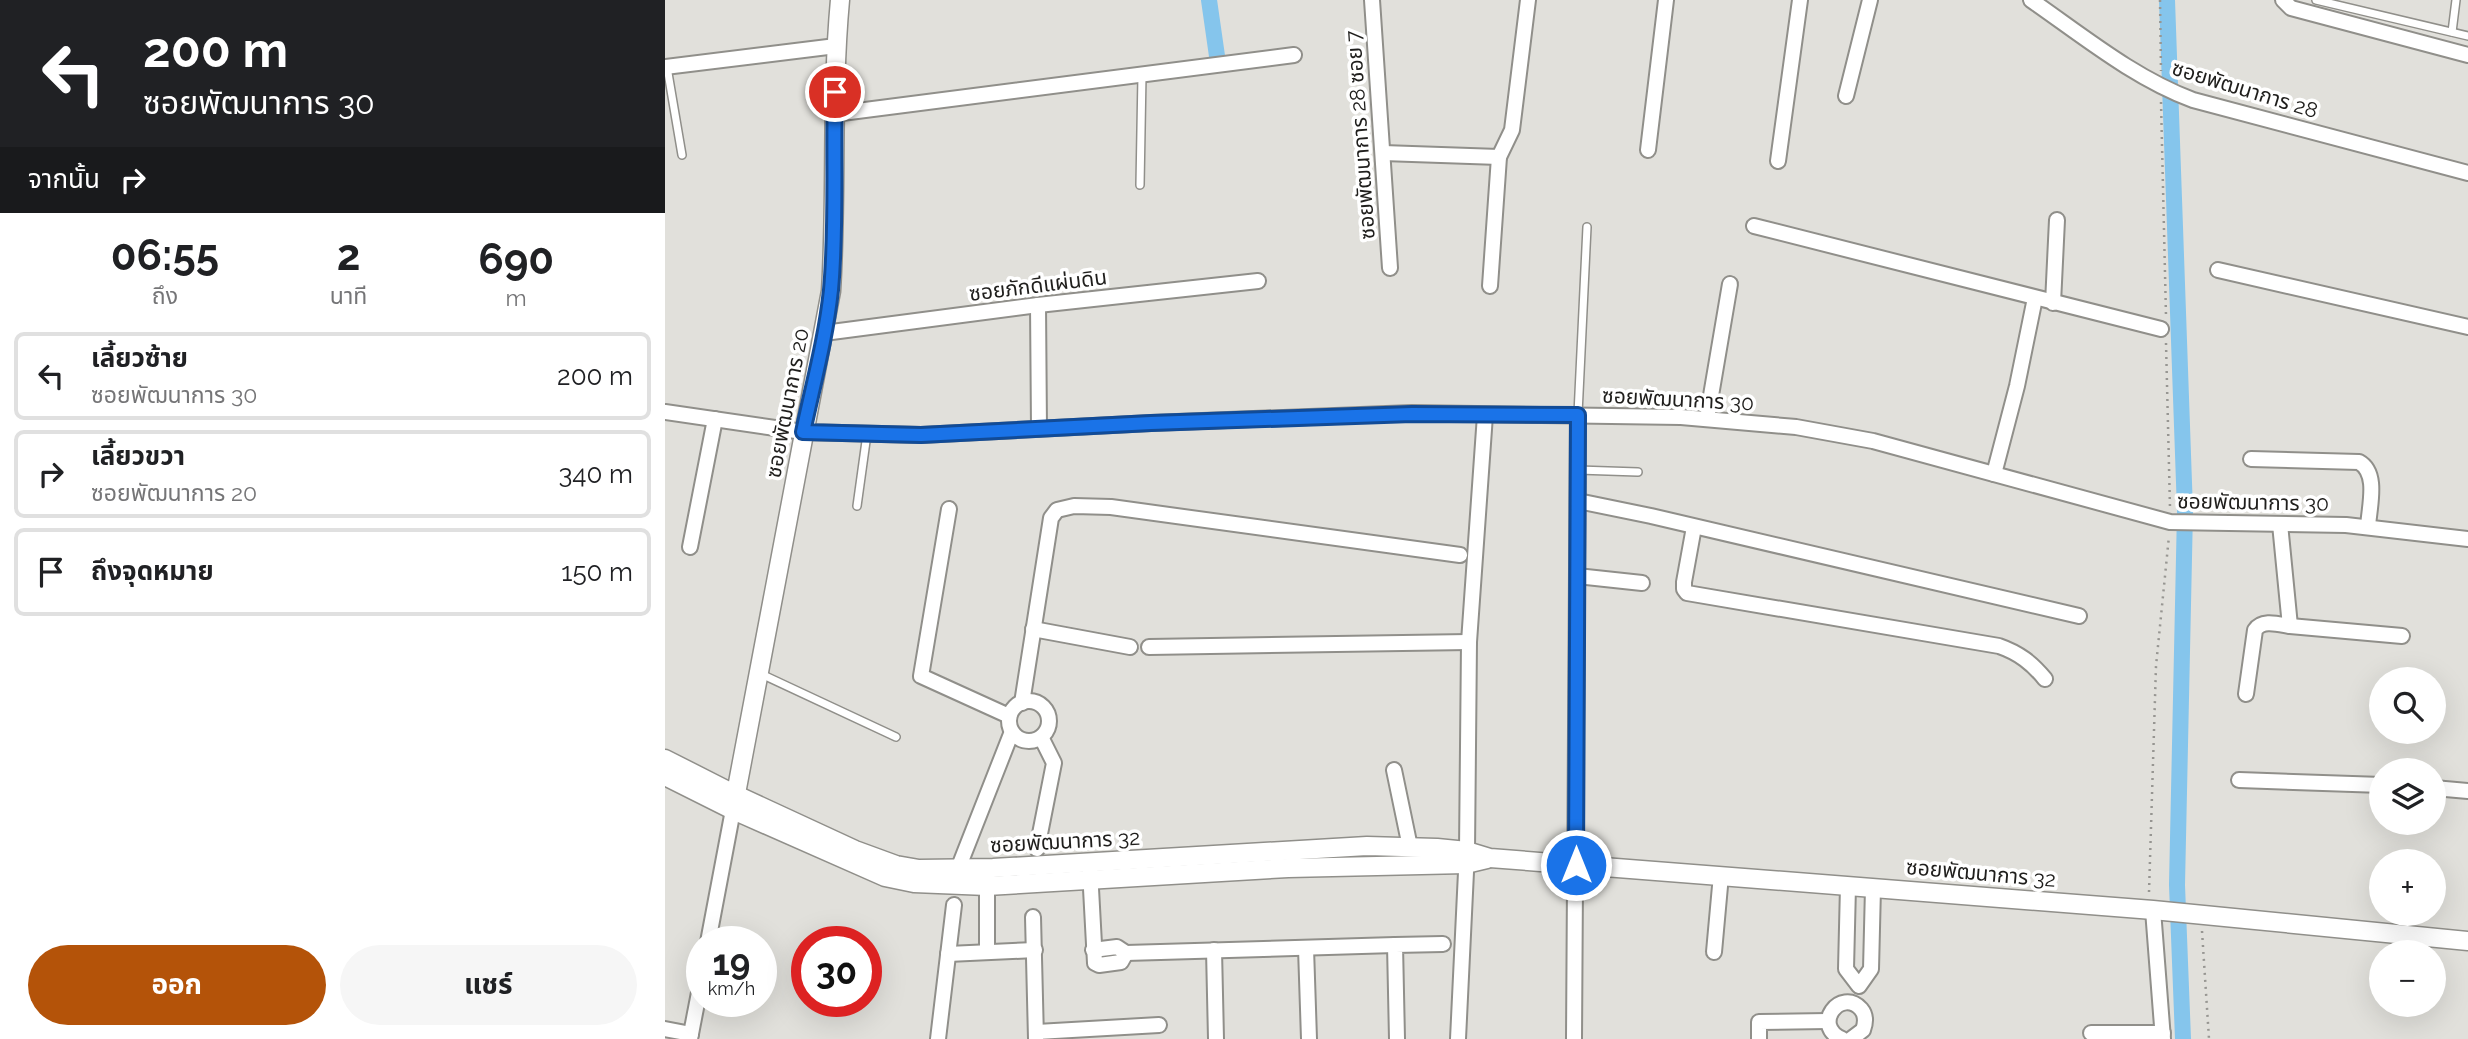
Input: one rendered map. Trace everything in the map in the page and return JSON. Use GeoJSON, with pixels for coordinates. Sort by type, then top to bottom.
{"type":"FeatureCollection","features":[{"type":"Feature","properties":{"kind":"street","name":"ซอยพัฒนาการ 20"},"geometry":{"type":"LineString","coordinates":[[734,803],[824,333],[833,251],[834,114],[840,0]]}},
{"type":"Feature","properties":{"kind":"street","name":"ซอยพัฒนาการ 28 ซอย 7"},"geometry":{"type":"LineString","coordinates":[[1372,0],[1391,268]]}},
{"type":"Feature","properties":{"kind":"street"},"geometry":{"type":"LineString","coordinates":[[1490,286],[1499,157],[1512,130],[1528,0]]}},
{"type":"Feature","properties":{"kind":"street"},"geometry":{"type":"LineString","coordinates":[[1648,150],[1666,0]]}},
{"type":"Feature","properties":{"kind":"street"},"geometry":{"type":"LineString","coordinates":[[1779,161],[1800,0]]}},
{"type":"Feature","properties":{"kind":"street"},"geometry":{"type":"LineString","coordinates":[[1846,96],[1870,0]]}},
{"type":"Feature","properties":{"kind":"street","name":"ซอยพัฒนาการ 28"},"geometry":{"type":"LineString","coordinates":[[2031,0],[2129,68],[2164,88],[2193,100],[2468,173]]}},
{"type":"Feature","properties":{"kind":"street"},"geometry":{"type":"LineString","coordinates":[[2287,4],[2468,55]]}},
{"type":"Feature","properties":{"kind":"street"},"geometry":{"type":"LineString","coordinates":[[666,67],[836,46]]}},
{"type":"Feature","properties":{"kind":"street"},"geometry":{"type":"LineString","coordinates":[[834,114],[1294,55]]}},
{"type":"Feature","properties":{"kind":"street"},"geometry":{"type":"LineString","coordinates":[[1383,153],[1499,157]]}},
{"type":"Feature","properties":{"kind":"street"},"geometry":{"type":"LineString","coordinates":[[2053,303],[2057,220]]}},
{"type":"Feature","properties":{"kind":"street"},"geometry":{"type":"LineString","coordinates":[[1754,226],[2053,303],[2164,326]]}},
{"type":"Feature","properties":{"kind":"street"},"geometry":{"type":"LineString","coordinates":[[2218,270],[2468,327]]}},
{"type":"Feature","properties":{"kind":"street","name":"ซอยภักดีแผ่นดิน"},"geometry":{"type":"LineString","coordinates":[[824,333],[1038,305],[1258,281]]}},
{"type":"Feature","properties":{"kind":"street"},"geometry":{"type":"LineString","coordinates":[[1707,419],[1730,284]]}},
{"type":"Feature","properties":{"kind":"street"},"geometry":{"type":"LineString","coordinates":[[1994,474],[2017,386],[2035,298]]}},
{"type":"Feature","properties":{"kind":"street"},"geometry":{"type":"LineString","coordinates":[[1038,305],[1039,429]]}},
{"type":"Feature","properties":{"kind":"street","name":"ซอยพัฒนาการ 30"},"geometry":{"type":"LineString","coordinates":[[665,412],[803,432],[921,435],[1412,414],[1707,419],[1796,427],[1873,441],[2170,522],[2368,527],[2468,539]]}},
{"type":"Feature","properties":{"kind":"street"},"geometry":{"type":"LineString","coordinates":[[1458,1039],[1466,858],[1469,642],[1485,415]]}},
{"type":"Feature","properties":{"kind":"street"},"geometry":{"type":"LineString","coordinates":[[1574,1039],[1578,415]]}},
{"type":"Feature","properties":{"kind":"street"},"geometry":{"type":"LineString","coordinates":[[690,547],[715,419]]}},
{"type":"Feature","properties":{"kind":"street"},"geometry":{"type":"LineString","coordinates":[[2251,459],[2359,462],[2367,466],[2371,476],[2368,527]]}},
{"type":"Feature","properties":{"kind":"street"},"geometry":{"type":"LineString","coordinates":[[1578,501],[2079,616]]}},
{"type":"Feature","properties":{"kind":"street"},"geometry":{"type":"LineString","coordinates":[[1022,703],[1051,518],[1057,510],[1074,506],[1111,507],[1460,555]]}},
{"type":"Feature","properties":{"kind":"street"},"geometry":{"type":"LineString","coordinates":[[949,509],[921,676],[1009,716]]}},
{"type":"Feature","properties":{"kind":"street"},"geometry":{"type":"LineString","coordinates":[[2280,524],[2290,625]]}},
{"type":"Feature","properties":{"kind":"street"},"geometry":{"type":"LineString","coordinates":[[1694,527],[1684,582],[1687,593],[1999,646],[2015,651],[2033,664],[2045,679]]}},
{"type":"Feature","properties":{"kind":"street"},"geometry":{"type":"LineString","coordinates":[[1577,576],[1642,583]]}},
{"type":"Feature","properties":{"kind":"street"},"geometry":{"type":"LineString","coordinates":[[2246,694],[2255,630],[2263,623],[2402,636]]}},
{"type":"Feature","properties":{"kind":"street"},"geometry":{"type":"LineString","coordinates":[[1033,629],[1130,648]]}},
{"type":"Feature","properties":{"kind":"street"},"geometry":{"type":"LineString","coordinates":[[1149,648],[1469,642]]}},
{"type":"Feature","properties":{"kind":"street"},"geometry":{"type":"LineString","coordinates":[[1038,702],[1047,710],[1049,722],[1041,737],[1035,741],[1025,741],[1011,734],[1008,728],[1009,716],[1016,706],[1022,703],[1038,702]]}},
{"type":"Feature","properties":{"kind":"street"},"geometry":{"type":"LineString","coordinates":[[958,869],[1011,734]]}},
{"type":"Feature","properties":{"kind":"street"},"geometry":{"type":"LineString","coordinates":[[1037,849],[1054,763],[1041,737]]}},
{"type":"Feature","properties":{"kind":"street","name":"ซอยพัฒนาการ 32"},"geometry":{"type":"LineString","coordinates":[[665,759],[734,803],[885,877],[914,883],[987,886],[1090,872],[1287,859],[1490,858],[2154,910],[2468,941]]}},
{"type":"Feature","properties":{"kind":"street"},"geometry":{"type":"LineString","coordinates":[[1394,770],[1411,847]]}},
{"type":"Feature","properties":{"kind":"street","name":"ซอยพัฒนาการ 32"},"geometry":{"type":"LineString","coordinates":[[665,776],[896,865],[919,869],[1090,872]]}},
{"type":"Feature","properties":{"kind":"street"},"geometry":{"type":"LineString","coordinates":[[2239,780],[2369,785]]}},
{"type":"Feature","properties":{"kind":"street"},"geometry":{"type":"LineString","coordinates":[[2446,789],[2468,791]]}},
{"type":"Feature","properties":{"kind":"street"},"geometry":{"type":"LineString","coordinates":[[711,926],[734,803]]}},
{"type":"Feature","properties":{"kind":"street","name":"ซอยพัฒนาการ 32"},"geometry":{"type":"LineString","coordinates":[[1287,859],[1367,846],[1411,847],[1466,858]]}},
{"type":"Feature","properties":{"kind":"street"},"geometry":{"type":"LineString","coordinates":[[1090,872],[1093,950],[1117,947],[1126,953],[1443,944]]}},
{"type":"Feature","properties":{"kind":"street"},"geometry":{"type":"LineString","coordinates":[[1714,952],[1721,875]]}},
{"type":"Feature","properties":{"kind":"street"},"geometry":{"type":"LineString","coordinates":[[987,886],[987,952]]}},
{"type":"Feature","properties":{"kind":"street"},"geometry":{"type":"LineString","coordinates":[[1848,886],[1846,969],[1859,986]]}},
{"type":"Feature","properties":{"kind":"street"},"geometry":{"type":"LineString","coordinates":[[1855,1004],[1859,986],[1871,969],[1873,888]]}},
{"type":"Feature","properties":{"kind":"street"},"geometry":{"type":"LineString","coordinates":[[938,1039],[954,905]]}},
{"type":"Feature","properties":{"kind":"street"},"geometry":{"type":"LineString","coordinates":[[2091,1032],[2163,1036],[2154,910]]}},
{"type":"Feature","properties":{"kind":"street"},"geometry":{"type":"LineString","coordinates":[[1033,917],[1036,1035],[1120,1033],[1159,1025]]}},
{"type":"Feature","properties":{"kind":"street"},"geometry":{"type":"LineString","coordinates":[[1395,945],[1397,1039]]}},
{"type":"Feature","properties":{"kind":"street"},"geometry":{"type":"LineString","coordinates":[[1307,948],[1309,1039]]}},
{"type":"Feature","properties":{"kind":"street"},"geometry":{"type":"LineString","coordinates":[[948,954],[1035,950]]}},
{"type":"Feature","properties":{"kind":"street"},"geometry":{"type":"LineString","coordinates":[[1214,950],[1216,1039]]}},
{"type":"Feature","properties":{"kind":"street"},"geometry":{"type":"LineString","coordinates":[[1842,1039],[1832,1032],[1829,1015],[1837,1005],[1849,1002],[1863,1012],[1865,1024],[1859,1035],[1851,1039]]}},
{"type":"Feature","properties":{"kind":"street"},"geometry":{"type":"LineString","coordinates":[[665,1029],[690,1036],[694,1017]]}},
{"type":"Feature","properties":{"kind":"street"},"geometry":{"type":"LineString","coordinates":[[1759,1039],[1759,1021],[1828,1021]]}},
{"type":"Feature","properties":{"kind":"lane"},"geometry":{"type":"LineString","coordinates":[[2316,0],[2468,36]]}},
{"type":"Feature","properties":{"kind":"lane"},"geometry":{"type":"LineString","coordinates":[[2452,32],[2456,0]]}},
{"type":"Feature","properties":{"kind":"lane"},"geometry":{"type":"LineString","coordinates":[[666,67],[682,155]]}},
{"type":"Feature","properties":{"kind":"lane"},"geometry":{"type":"LineString","coordinates":[[1140,185],[1142,74]]}},
{"type":"Feature","properties":{"kind":"lane"},"geometry":{"type":"LineString","coordinates":[[1578,415],[1587,227]]}},
{"type":"Feature","properties":{"kind":"lane"},"geometry":{"type":"LineString","coordinates":[[857,506],[867,433]]}},
{"type":"Feature","properties":{"kind":"lane"},"geometry":{"type":"LineString","coordinates":[[1578,470],[1639,472]]}},
{"type":"Feature","properties":{"kind":"lane"},"geometry":{"type":"LineString","coordinates":[[758,673],[896,737]]}},
{"type":"Feature","properties":{"kind":"path"},"geometry":{"type":"LineString","coordinates":[[2154,910],[2156,666],[2170,522],[2164,326],[2164,88],[2160,0]]}},
{"type":"Feature","properties":{"kind":"path"},"geometry":{"type":"LineString","coordinates":[[2195,914],[2209,1039]]}},
{"type":"Feature","properties":{"kind":"waterway"},"geometry":{"type":"LineString","coordinates":[[1209,0],[1217,56]]}},
{"type":"Feature","properties":{"kind":"waterway"},"geometry":{"type":"LineString","coordinates":[[2167,0],[2185,511],[2177,885],[2183,1039]]}},
{"type":"Feature","properties":{"kind":"route"},"geometry":{"type":"LineString","coordinates":[[835,92],[831,291],[803,432],[921,435],[1151,423],[1412,414],[1578,415],[1576,865]]}}]}
